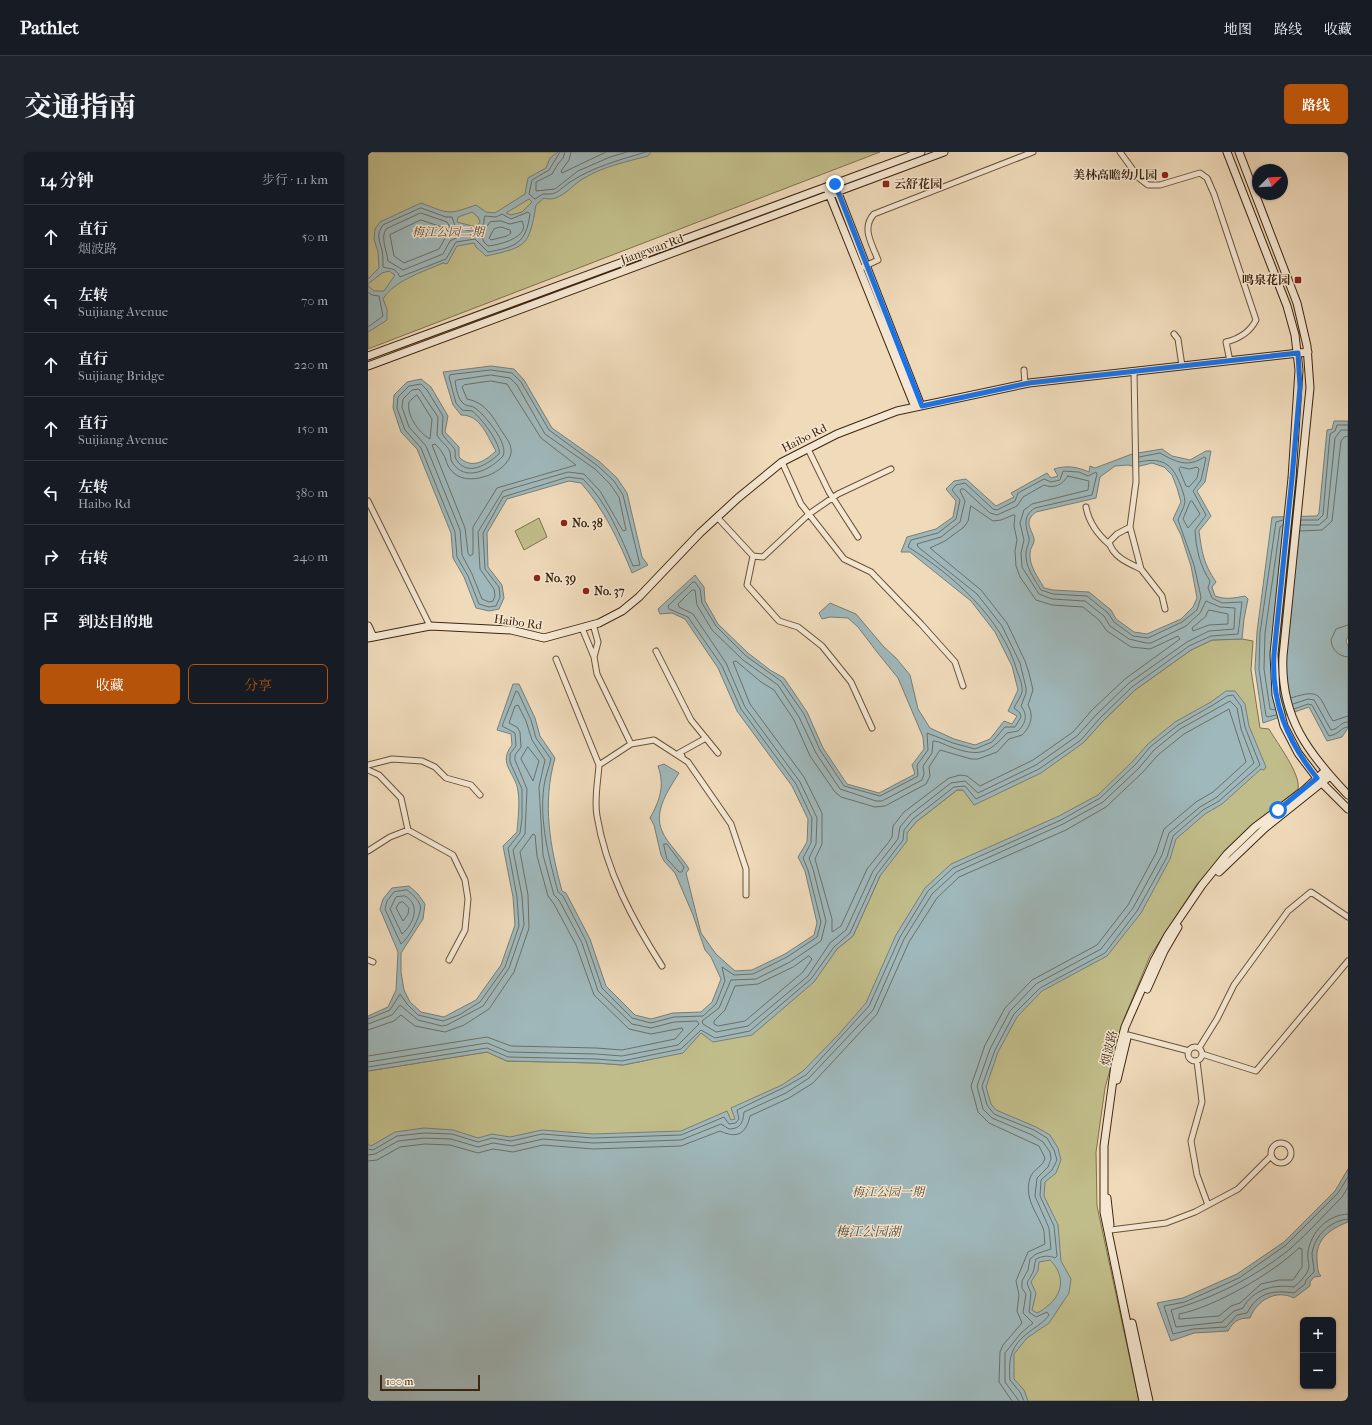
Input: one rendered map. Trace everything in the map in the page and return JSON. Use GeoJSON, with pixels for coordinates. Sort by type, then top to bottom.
{"type":"FeatureCollection","features":[{"type":"Feature","properties":{"kind":"main road","name":"Jiangwan Rd"},"geometry":{"type":"LineString","coordinates":[[368,356],[921,152]]}},
{"type":"Feature","properties":{"kind":"main road","name":"Jiangwan Rd"},"geometry":{"type":"LineString","coordinates":[[368,366],[944,152]]}},
{"type":"Feature","properties":{"kind":"main road"},"geometry":{"type":"LineString","coordinates":[[1227,152],[1287,306],[1298,353],[1300,387],[1274,668],[1276,695],[1283,721],[1293,744],[1319,781],[1348,809]]}},
{"type":"Feature","properties":{"kind":"main road"},"geometry":{"type":"LineString","coordinates":[[1240,152],[1297,303],[1308,352],[1310,388],[1283,667],[1284,689],[1292,718],[1307,746],[1328,773],[1348,795]]}},
{"type":"Feature","properties":{"kind":"main road"},"geometry":{"type":"LineString","coordinates":[[835,184],[918,407]]}},
{"type":"Feature","properties":{"kind":"main road"},"geometry":{"type":"LineString","coordinates":[[827,187],[859,269],[918,407]]}},
{"type":"Feature","properties":{"kind":"main road","name":"Haibo Rd"},"geometry":{"type":"LineString","coordinates":[[370,638],[430,626],[511,630],[544,638],[593,624],[622,611],[638,597],[717,516],[782,462],[837,434],[897,411],[1025,384],[1308,352]]}},
{"type":"Feature","properties":{"kind":"main road"},"geometry":{"type":"LineString","coordinates":[[368,626],[370,638]]}},
{"type":"Feature","properties":{"kind":"main road","name":"烟波路"},"geometry":{"type":"LineString","coordinates":[[1149,1401],[1111,1230],[1106,1188],[1106,1155],[1115,1090],[1128,1035],[1164,951],[1189,910],[1232,858],[1328,773]]}},
{"type":"Feature","properties":{"kind":"main road","name":"烟波路"},"geometry":{"type":"LineString","coordinates":[[1143,1401],[1104,1212],[1104,1146],[1115,1065],[1125,1028],[1154,961],[1168,935],[1202,885],[1228,854],[1255,827],[1319,781]]}},
{"type":"Feature","properties":{"kind":"street"},"geometry":{"type":"LineString","coordinates":[[859,269],[878,260],[867,230],[868,221],[874,214],[1033,152]]}},
{"type":"Feature","properties":{"kind":"street"},"geometry":{"type":"LineString","coordinates":[[1120,152],[1139,178],[1148,185],[1160,185],[1200,173],[1207,178],[1214,194],[1256,320],[1252,327],[1241,336],[1235,340],[1226,342],[1230,361]]}},
{"type":"Feature","properties":{"kind":"street"},"geometry":{"type":"LineString","coordinates":[[1174,334],[1178,339],[1182,366]]}},
{"type":"Feature","properties":{"kind":"street"},"geometry":{"type":"LineString","coordinates":[[1024,370],[1025,384]]}},
{"type":"Feature","properties":{"kind":"street"},"geometry":{"type":"LineString","coordinates":[[1134,371],[1136,474],[1130,527],[1141,569],[1162,596],[1165,609]]}},
{"type":"Feature","properties":{"kind":"street"},"geometry":{"type":"LineString","coordinates":[[808,448],[832,498],[858,537]]}},
{"type":"Feature","properties":{"kind":"street"},"geometry":{"type":"LineString","coordinates":[[782,462],[801,504],[844,559],[870,572],[921,624],[956,662],[963,686]]}},
{"type":"Feature","properties":{"kind":"street"},"geometry":{"type":"LineString","coordinates":[[717,516],[753,556],[763,557],[809,514],[832,498],[891,469]]}},
{"type":"Feature","properties":{"kind":"street"},"geometry":{"type":"LineString","coordinates":[[368,501],[371,504],[430,626]]}},
{"type":"Feature","properties":{"kind":"street"},"geometry":{"type":"LineString","coordinates":[[1086,507],[1088,516],[1099,536],[1110,545]]}},
{"type":"Feature","properties":{"kind":"street"},"geometry":{"type":"LineString","coordinates":[[1130,527],[1116,534],[1109,542],[1112,551],[1124,561],[1141,569]]}},
{"type":"Feature","properties":{"kind":"street"},"geometry":{"type":"LineString","coordinates":[[753,556],[747,584],[779,621],[798,627],[822,646],[851,682],[872,728]]}},
{"type":"Feature","properties":{"kind":"street"},"geometry":{"type":"LineString","coordinates":[[593,624],[598,642],[594,657]]}},
{"type":"Feature","properties":{"kind":"street"},"geometry":{"type":"LineString","coordinates":[[582,628],[594,657],[597,674],[631,744]]}},
{"type":"Feature","properties":{"kind":"street"},"geometry":{"type":"LineString","coordinates":[[656,651],[691,720],[718,753]]}},
{"type":"Feature","properties":{"kind":"street"},"geometry":{"type":"LineString","coordinates":[[556,659],[599,764],[597,815],[606,854],[619,888],[642,936],[662,966]]}},
{"type":"Feature","properties":{"kind":"street"},"geometry":{"type":"LineString","coordinates":[[706,738],[679,753],[688,762],[731,824],[746,869],[746,895]]}},
{"type":"Feature","properties":{"kind":"street"},"geometry":{"type":"LineString","coordinates":[[599,764],[631,744],[654,740],[688,762]]}},
{"type":"Feature","properties":{"kind":"street"},"geometry":{"type":"LineString","coordinates":[[368,765],[392,759],[422,761],[435,768],[446,778],[471,785],[480,795]]}},
{"type":"Feature","properties":{"kind":"street"},"geometry":{"type":"LineString","coordinates":[[368,770],[379,775],[401,798],[408,830],[454,855],[464,880],[468,899],[465,930],[449,960]]}},
{"type":"Feature","properties":{"kind":"street"},"geometry":{"type":"LineString","coordinates":[[368,851],[390,837],[408,830]]}},
{"type":"Feature","properties":{"kind":"street"},"geometry":{"type":"LineString","coordinates":[[1199,1048],[1217,1019],[1234,985],[1288,911],[1311,892],[1348,917]]}},
{"type":"Feature","properties":{"kind":"street"},"geometry":{"type":"LineString","coordinates":[[1202,1054],[1256,1071],[1348,961]]}},
{"type":"Feature","properties":{"kind":"street"},"geometry":{"type":"LineString","coordinates":[[1128,1035],[1189,1051],[1195,1047],[1199,1048]]}},
{"type":"Feature","properties":{"kind":"street"},"geometry":{"type":"LineString","coordinates":[[1197,1062],[1201,1059],[1202,1054],[1199,1048]]}},
{"type":"Feature","properties":{"kind":"street"},"geometry":{"type":"LineString","coordinates":[[1189,1051],[1188,1055],[1190,1059],[1197,1062]]}},
{"type":"Feature","properties":{"kind":"street"},"geometry":{"type":"LineString","coordinates":[[1197,1062],[1202,1102],[1191,1141],[1197,1175],[1208,1205]]}},
{"type":"Feature","properties":{"kind":"street"},"geometry":{"type":"LineString","coordinates":[[1111,1230],[1166,1223],[1195,1212],[1238,1189],[1271,1156],[1271,1149],[1278,1143],[1286,1145],[1290,1150],[1290,1157],[1285,1162],[1278,1163],[1271,1156]]}},
{"type":"Feature","properties":{"kind":"green space","name":"梅江公园二期"},"geometry":{"type":"Polygon","coordinates":[[[368,152],[880,152],[368,349],[368,152]]]}},
{"type":"Feature","properties":{"kind":"green space"},"geometry":{"type":"Polygon","coordinates":[[[539,518],[547,537],[524,550],[515,531],[539,518]]]}},
{"type":"Feature","properties":{"kind":"green space","name":"梅江公园湖"},"geometry":{"type":"Polygon","coordinates":[[[1242,639],[1253,641],[1251,670],[1260,728],[1269,729],[1296,775],[1298,789],[1249,828],[1197,884],[1150,956],[1124,1019],[1105,1088],[1096,1152],[1097,1206],[1139,1401],[368,1401],[368,1071],[487,1052],[507,1061],[623,1065],[659,1057],[829,959],[837,949],[853,936],[880,876],[907,833],[916,822],[957,790],[963,790],[1083,743],[1135,690],[1191,650],[1212,640],[1242,639]]]}},
{"type":"Feature","properties":{"kind":"water"},"geometry":{"type":"Polygon","coordinates":[[[558,152],[651,152],[648,156],[613,165],[589,175],[564,194],[555,198],[544,198],[536,205],[534,219],[528,237],[518,247],[486,256],[476,247],[474,243],[457,246],[447,264],[443,263],[410,277],[394,287],[383,299],[387,309],[387,320],[368,332],[368,286],[374,291],[384,291],[395,275],[389,271],[382,273],[368,284],[368,279],[379,268],[378,252],[374,239],[375,229],[380,222],[421,203],[448,212],[454,212],[476,205],[486,212],[495,213],[525,194],[528,178],[546,168],[550,158],[558,152]],[[529,199],[506,213],[511,215],[522,212],[532,202],[529,199]],[[472,212],[458,217],[457,222],[476,227],[480,222],[478,217],[472,212]]]}},
{"type":"Feature","properties":{"kind":"water"},"geometry":{"type":"Polygon","coordinates":[[[491,366],[514,369],[524,380],[552,428],[600,462],[617,478],[627,493],[642,557],[648,565],[632,573],[622,549],[604,514],[581,483],[569,481],[507,499],[487,533],[488,567],[502,585],[504,598],[499,609],[489,611],[476,608],[464,577],[453,558],[451,533],[417,449],[401,432],[393,408],[394,395],[407,382],[421,379],[431,387],[448,416],[445,432],[459,447],[459,457],[469,463],[478,463],[483,461],[496,451],[483,427],[474,419],[461,415],[453,405],[443,372],[491,366]]]}},
{"type":"Feature","properties":{"kind":"water"},"geometry":{"type":"Polygon","coordinates":[[[1334,421],[1348,421],[1348,637],[1346,641],[1348,646],[1348,728],[1342,737],[1327,741],[1309,707],[1263,723],[1255,669],[1257,632],[1272,517],[1317,516],[1319,513],[1327,430],[1332,429],[1334,421]]]}},
{"type":"Feature","properties":{"kind":"water"},"geometry":{"type":"Polygon","coordinates":[[[1162,449],[1172,456],[1190,460],[1206,451],[1211,451],[1205,482],[1197,491],[1211,516],[1199,531],[1201,545],[1206,563],[1216,582],[1212,587],[1215,596],[1234,598],[1245,596],[1248,599],[1242,639],[1212,640],[1191,650],[1135,690],[1083,743],[1041,773],[974,805],[963,790],[957,790],[916,822],[907,833],[907,841],[880,876],[853,936],[837,949],[814,982],[752,1035],[713,1042],[701,1033],[683,1053],[623,1065],[507,1061],[487,1052],[368,1071],[368,1016],[388,1007],[396,990],[398,952],[380,909],[383,899],[392,888],[409,886],[418,894],[425,904],[423,919],[401,953],[401,972],[404,990],[410,1002],[421,1012],[444,1017],[476,1000],[501,965],[515,925],[513,897],[503,846],[517,832],[519,801],[517,785],[506,758],[512,745],[511,734],[497,730],[513,684],[519,684],[535,718],[540,736],[555,758],[551,775],[548,808],[554,858],[562,891],[566,893],[590,939],[606,986],[635,1015],[651,1019],[673,1013],[701,1012],[712,1002],[721,979],[711,957],[705,950],[693,915],[675,873],[664,861],[661,855],[654,825],[650,818],[659,799],[660,793],[661,780],[658,766],[664,764],[679,773],[663,800],[659,816],[662,831],[689,869],[686,873],[701,933],[716,954],[735,971],[752,970],[785,954],[814,935],[817,923],[805,871],[798,857],[807,842],[808,819],[792,786],[737,711],[718,668],[685,619],[672,613],[660,614],[658,609],[695,575],[704,587],[705,601],[718,624],[748,653],[770,670],[784,678],[807,712],[823,748],[847,784],[879,793],[915,774],[912,765],[924,749],[923,737],[898,678],[858,627],[848,618],[830,617],[822,619],[819,613],[830,603],[856,614],[910,675],[918,709],[930,728],[954,739],[975,745],[990,739],[1004,721],[1012,724],[1017,716],[1008,711],[1018,690],[1012,666],[995,632],[971,601],[910,552],[901,552],[907,537],[936,529],[953,517],[956,501],[946,489],[954,481],[966,479],[996,506],[1014,497],[1011,493],[1047,473],[1051,478],[1058,476],[1054,469],[1072,467],[1089,472],[1090,466],[1095,468],[1132,454],[1162,449]],[[1152,463],[1136,467],[1128,465],[1115,466],[1100,477],[1096,498],[1036,512],[1032,516],[1029,524],[1034,541],[1030,551],[1030,558],[1034,571],[1044,588],[1089,592],[1111,610],[1116,619],[1134,632],[1147,634],[1181,619],[1193,607],[1197,598],[1191,566],[1181,535],[1173,519],[1181,502],[1172,475],[1164,467],[1152,463]]]}},
{"type":"Feature","properties":{"kind":"water","name":"梅江公园湖"},"geometry":{"type":"Polygon","coordinates":[[[1226,691],[1235,691],[1245,704],[1249,726],[1266,767],[1264,770],[1261,769],[1222,804],[1205,814],[1176,839],[1170,859],[1141,913],[1107,956],[1042,991],[1017,1017],[998,1052],[986,1087],[991,1104],[996,1110],[1036,1127],[1050,1135],[1058,1148],[1061,1160],[1056,1173],[1045,1182],[1044,1196],[1058,1225],[1061,1261],[1071,1279],[1069,1293],[1049,1323],[1027,1338],[1014,1354],[1014,1379],[1024,1390],[1028,1401],[368,1401],[368,1144],[371,1146],[395,1132],[424,1128],[453,1130],[478,1138],[492,1134],[510,1137],[542,1130],[593,1134],[681,1131],[727,1111],[731,1120],[735,1119],[731,1108],[782,1085],[803,1071],[839,1034],[866,1003],[896,935],[925,888],[951,864],[1059,816],[1098,795],[1148,744],[1175,722],[1211,702],[1226,691]],[[1050,1260],[1039,1262],[1038,1271],[1031,1282],[1036,1293],[1032,1310],[1037,1313],[1050,1304],[1058,1294],[1060,1288],[1060,1277],[1055,1265],[1050,1260]]]}},
{"type":"Feature","properties":{"kind":"water"},"geometry":{"type":"Polygon","coordinates":[[[1348,1169],[1348,1222],[1335,1228],[1325,1236],[1318,1247],[1317,1261],[1321,1276],[1314,1277],[1310,1282],[1310,1286],[1294,1298],[1281,1295],[1262,1301],[1257,1306],[1250,1318],[1237,1321],[1228,1331],[1194,1333],[1171,1341],[1157,1303],[1183,1298],[1237,1274],[1284,1242],[1335,1191],[1348,1169]]]}},
{"type":"Feature","properties":{"kind":"place","name":"美林高瞻幼儿园"},"geometry":{"type":"Point","coordinates":[1165,175]}},
{"type":"Feature","properties":{"kind":"place","name":"云舒花园"},"geometry":{"type":"Point","coordinates":[886,184]}},
{"type":"Feature","properties":{"kind":"place","name":"鸣泉花园"},"geometry":{"type":"Point","coordinates":[1298,280]}},
{"type":"Feature","properties":{"kind":"place","name":"No. 38"},"geometry":{"type":"Point","coordinates":[564,523]}},
{"type":"Feature","properties":{"kind":"place","name":"No. 39"},"geometry":{"type":"Point","coordinates":[537,578]}},
{"type":"Feature","properties":{"kind":"place","name":"No. 37"},"geometry":{"type":"Point","coordinates":[586,591]}},
{"type":"Feature","properties":{"kind":"route"},"geometry":{"type":"LineString","coordinates":[[835,184],[922,406],[1029,383],[1298,353],[1300,387],[1274,654],[1274,681],[1278,708],[1284,726],[1298,753],[1317,778],[1278,810]]}},
{"type":"Feature","properties":{"kind":"park label","name":"梅江公园一期"},"geometry":{"type":"Point","coordinates":[888,1192]}}]}
